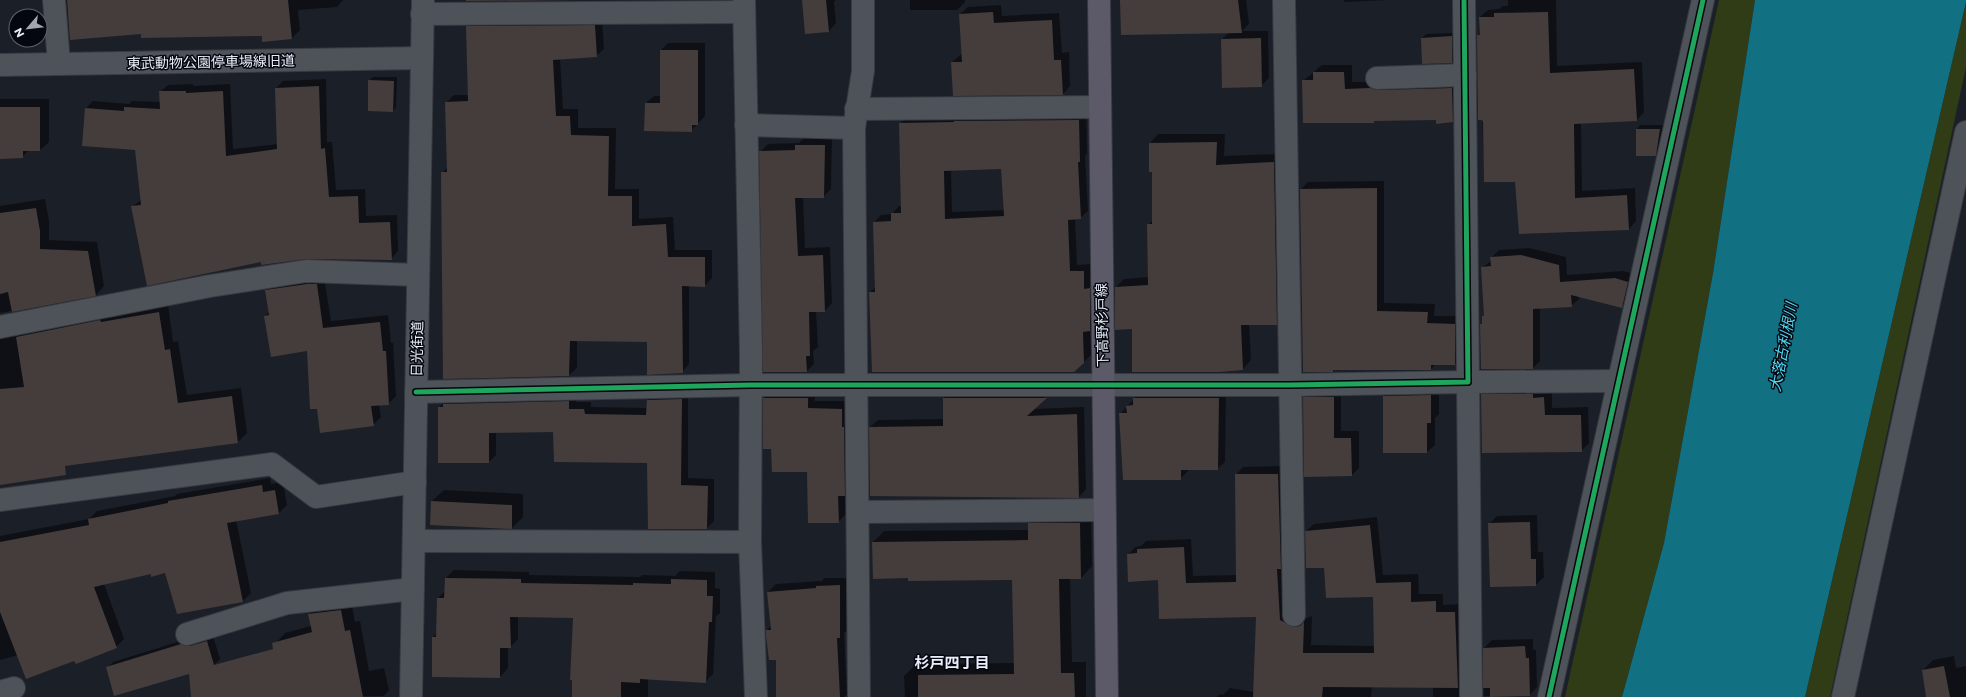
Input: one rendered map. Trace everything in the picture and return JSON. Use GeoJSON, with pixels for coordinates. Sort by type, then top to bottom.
{"type":"FeatureCollection","features":[{"type":"Feature","properties":{"kind":"main road","name":"下高野杉戸線"},"geometry":{"type":"LineString","coordinates":[[1099,0],[1107,697]]}},
{"type":"Feature","properties":{"kind":"street"},"geometry":{"type":"LineString","coordinates":[[54,0],[59,64]]}},
{"type":"Feature","properties":{"kind":"street"},"geometry":{"type":"LineString","coordinates":[[859,697],[855,118],[863,71],[863,0]]}},
{"type":"Feature","properties":{"kind":"street"},"geometry":{"type":"LineString","coordinates":[[1284,0],[1294,615]]}},
{"type":"Feature","properties":{"kind":"street"},"geometry":{"type":"LineString","coordinates":[[1464,0],[1471,697]]}},
{"type":"Feature","properties":{"kind":"street"},"geometry":{"type":"LineString","coordinates":[[1549,697],[1703,0]]}},
{"type":"Feature","properties":{"kind":"street"},"geometry":{"type":"LineString","coordinates":[[422,7],[744,6],[750,385],[750,542],[756,697]]}},
{"type":"Feature","properties":{"kind":"street","name":"日光街道"},"geometry":{"type":"LineString","coordinates":[[411,697],[422,7]]}},
{"type":"Feature","properties":{"kind":"street","name":"東武動物公園停車場線旧道"},"geometry":{"type":"LineString","coordinates":[[0,65],[421,58]]}},
{"type":"Feature","properties":{"kind":"street"},"geometry":{"type":"LineString","coordinates":[[1377,78],[1465,76]]}},
{"type":"Feature","properties":{"kind":"street"},"geometry":{"type":"LineString","coordinates":[[746,125],[855,118],[1100,107]]}},
{"type":"Feature","properties":{"kind":"street"},"geometry":{"type":"LineString","coordinates":[[1843,697],[1966,132]]}},
{"type":"Feature","properties":{"kind":"street"},"geometry":{"type":"LineString","coordinates":[[0,327],[210,286],[306,271],[418,275]]}},
{"type":"Feature","properties":{"kind":"street"},"geometry":{"type":"LineString","coordinates":[[416,392],[856,384],[1290,385],[1618,381]]}},
{"type":"Feature","properties":{"kind":"street"},"geometry":{"type":"LineString","coordinates":[[0,500],[272,464],[316,497],[415,482]]}},
{"type":"Feature","properties":{"kind":"street"},"geometry":{"type":"LineString","coordinates":[[858,512],[1104,510]]}},
{"type":"Feature","properties":{"kind":"street"},"geometry":{"type":"LineString","coordinates":[[414,541],[750,542]]}},
{"type":"Feature","properties":{"kind":"street"},"geometry":{"type":"LineString","coordinates":[[187,634],[287,603],[413,589]]}},
{"type":"Feature","properties":{"kind":"green space"},"geometry":{"type":"Polygon","coordinates":[[[1719,0],[1755,0],[1713,273],[1664,543],[1622,697],[1565,697],[1719,0]]]}},
{"type":"Feature","properties":{"kind":"green space"},"geometry":{"type":"Polygon","coordinates":[[[1966,2],[1966,67],[1830,697],[1805,697],[1966,2]]]}},
{"type":"Feature","properties":{"kind":"water","name":"大落古利根川"},"geometry":{"type":"Polygon","coordinates":[[[1755,0],[1966,0],[1966,2],[1805,697],[1622,697],[1664,543],[1713,273],[1755,0]]]}},
{"type":"Feature","properties":{"kind":"building"},"geometry":{"type":"Polygon","coordinates":[[[67,0],[288,0],[292,39],[262,42],[262,36],[141,38],[141,34],[70,40],[67,0]]]}},
{"type":"Feature","properties":{"kind":"building"},"geometry":{"type":"Polygon","coordinates":[[[466,0],[578,0],[466,1],[466,0]]]}},
{"type":"Feature","properties":{"kind":"building"},"geometry":{"type":"Polygon","coordinates":[[[802,0],[826,0],[829,32],[805,34],[802,0]]]}},
{"type":"Feature","properties":{"kind":"building"},"geometry":{"type":"Polygon","coordinates":[[[1120,0],[1238,0],[1242,33],[1121,35],[1120,0]]]}},
{"type":"Feature","properties":{"kind":"building"},"geometry":{"type":"Polygon","coordinates":[[[993,12],[994,23],[1052,20],[1054,60],[1061,60],[1063,95],[953,96],[951,62],[962,62],[959,14],[993,12]]]}},
{"type":"Feature","properties":{"kind":"building"},"geometry":{"type":"Polygon","coordinates":[[[1548,12],[1550,73],[1634,69],[1637,121],[1574,124],[1575,198],[1627,195],[1629,230],[1519,234],[1515,182],[1484,182],[1483,122],[1482,120],[1478,120],[1477,35],[1480,35],[1479,17],[1494,17],[1494,13],[1548,12]]]}},
{"type":"Feature","properties":{"kind":"building"},"geometry":{"type":"Polygon","coordinates":[[[595,25],[597,57],[553,60],[556,116],[570,116],[571,135],[609,136],[608,196],[632,196],[632,226],[666,224],[668,257],[705,257],[705,287],[682,286],[683,373],[647,375],[647,342],[570,341],[569,376],[443,379],[441,172],[447,172],[445,102],[468,101],[466,26],[595,25]]]}},
{"type":"Feature","properties":{"kind":"building"},"geometry":{"type":"Polygon","coordinates":[[[1452,36],[1452,63],[1422,64],[1421,38],[1452,36]]]}},
{"type":"Feature","properties":{"kind":"building"},"geometry":{"type":"Polygon","coordinates":[[[1261,38],[1262,87],[1222,88],[1221,39],[1261,38]]]}},
{"type":"Feature","properties":{"kind":"building"},"geometry":{"type":"Polygon","coordinates":[[[660,50],[698,50],[698,125],[692,125],[692,132],[644,131],[645,103],[660,103],[660,50]]]}},
{"type":"Feature","properties":{"kind":"building"},"geometry":{"type":"Polygon","coordinates":[[[1313,72],[1344,72],[1345,89],[1370,88],[1377,90],[1452,88],[1453,122],[1436,124],[1436,120],[1374,121],[1374,123],[1303,123],[1302,80],[1313,80],[1313,72]]]}},
{"type":"Feature","properties":{"kind":"building"},"geometry":{"type":"Polygon","coordinates":[[[368,80],[394,81],[393,112],[368,111],[368,80]]]}},
{"type":"Feature","properties":{"kind":"building"},"geometry":{"type":"Polygon","coordinates":[[[319,86],[321,149],[325,148],[329,197],[358,196],[359,223],[390,222],[392,260],[306,259],[261,265],[261,262],[147,286],[131,206],[141,205],[135,150],[82,146],[85,108],[124,111],[124,107],[160,109],[159,91],[186,91],[186,93],[223,91],[226,156],[277,149],[275,88],[319,86]]]}},
{"type":"Feature","properties":{"kind":"building"},"geometry":{"type":"Polygon","coordinates":[[[0,107],[40,107],[40,151],[23,151],[23,158],[0,159],[0,107]]]}},
{"type":"Feature","properties":{"kind":"building"},"geometry":{"type":"Polygon","coordinates":[[[1079,120],[1080,162],[1078,162],[1081,219],[1068,220],[1070,271],[1084,271],[1084,289],[1090,288],[1090,331],[1083,332],[1084,363],[1074,372],[872,372],[869,292],[875,292],[873,222],[891,221],[891,213],[901,213],[899,123],[1079,120]],[[1001,169],[944,171],[945,219],[1004,216],[1001,169]]]}},
{"type":"Feature","properties":{"kind":"building"},"geometry":{"type":"Polygon","coordinates":[[[1636,129],[1660,129],[1656,156],[1636,156],[1636,129]]]}},
{"type":"Feature","properties":{"kind":"building"},"geometry":{"type":"Polygon","coordinates":[[[1217,142],[1216,165],[1274,162],[1277,325],[1241,325],[1243,370],[1219,372],[1132,372],[1132,329],[1115,330],[1115,287],[1148,285],[1147,224],[1152,224],[1152,172],[1149,172],[1149,143],[1217,142]]]}},
{"type":"Feature","properties":{"kind":"building"},"geometry":{"type":"Polygon","coordinates":[[[795,145],[825,145],[824,198],[795,198],[798,256],[823,255],[825,312],[809,312],[810,356],[806,356],[807,372],[763,372],[759,151],[795,150],[795,145]]]}},
{"type":"Feature","properties":{"kind":"building"},"geometry":{"type":"Polygon","coordinates":[[[1377,188],[1377,311],[1428,312],[1427,323],[1455,324],[1455,365],[1431,365],[1431,370],[1333,370],[1333,372],[1303,372],[1300,189],[1377,188]]]}},
{"type":"Feature","properties":{"kind":"building"},"geometry":{"type":"Polygon","coordinates":[[[36,208],[40,231],[40,249],[88,251],[96,296],[12,312],[8,292],[0,294],[0,213],[36,208]]]}},
{"type":"Feature","properties":{"kind":"building"},"geometry":{"type":"Polygon","coordinates":[[[1521,255],[1559,265],[1560,282],[1615,278],[1628,282],[1622,308],[1571,295],[1572,307],[1533,309],[1533,369],[1481,369],[1480,324],[1482,324],[1482,316],[1484,316],[1481,267],[1491,266],[1490,257],[1521,255]]]}},
{"type":"Feature","properties":{"kind":"building"},"geometry":{"type":"Polygon","coordinates":[[[317,284],[323,328],[380,322],[383,351],[386,351],[389,405],[371,406],[374,426],[320,433],[317,409],[310,409],[307,351],[271,357],[264,316],[269,315],[265,290],[317,284]]]}},
{"type":"Feature","properties":{"kind":"building"},"geometry":{"type":"Polygon","coordinates":[[[159,312],[165,350],[170,349],[178,403],[232,396],[238,443],[65,466],[66,475],[0,485],[0,389],[24,387],[16,337],[100,320],[101,322],[159,312]]]}},
{"type":"Feature","properties":{"kind":"building"},"geometry":{"type":"Polygon","coordinates":[[[1481,394],[1533,394],[1533,398],[1544,397],[1545,415],[1581,415],[1582,452],[1482,453],[1481,394]]]}},
{"type":"Feature","properties":{"kind":"building"},"geometry":{"type":"Polygon","coordinates":[[[1431,395],[1431,423],[1427,423],[1427,453],[1383,453],[1383,396],[1431,395]]]}},
{"type":"Feature","properties":{"kind":"building"},"geometry":{"type":"Polygon","coordinates":[[[1303,397],[1334,397],[1334,438],[1351,438],[1352,476],[1304,477],[1303,397]]]}},
{"type":"Feature","properties":{"kind":"building"},"geometry":{"type":"Polygon","coordinates":[[[763,398],[808,398],[808,408],[842,409],[842,427],[844,427],[845,496],[838,496],[839,523],[808,523],[807,472],[772,472],[771,449],[763,449],[763,398]]]}},
{"type":"Feature","properties":{"kind":"building"},"geometry":{"type":"Polygon","coordinates":[[[943,398],[1047,398],[1027,416],[1077,414],[1079,498],[870,496],[869,427],[943,426],[943,398]]]}},
{"type":"Feature","properties":{"kind":"building"},"geometry":{"type":"Polygon","coordinates":[[[1133,398],[1219,398],[1218,470],[1181,470],[1181,480],[1123,480],[1119,413],[1127,413],[1126,406],[1133,405],[1133,398]]]}},
{"type":"Feature","properties":{"kind":"building"},"geometry":{"type":"Polygon","coordinates":[[[682,399],[681,485],[708,486],[707,529],[648,529],[647,463],[554,462],[553,432],[489,433],[489,463],[438,463],[438,407],[443,407],[443,404],[569,401],[569,409],[584,409],[585,414],[646,415],[647,400],[682,399]]]}},
{"type":"Feature","properties":{"kind":"building"},"geometry":{"type":"Polygon","coordinates":[[[1235,474],[1278,474],[1281,569],[1277,569],[1280,620],[1294,627],[1300,626],[1304,622],[1303,653],[1374,653],[1373,597],[1326,598],[1324,568],[1306,568],[1305,531],[1370,525],[1376,583],[1411,582],[1411,602],[1436,601],[1436,612],[1455,612],[1458,688],[1323,687],[1322,697],[1253,697],[1256,617],[1159,619],[1158,580],[1128,582],[1127,554],[1137,553],[1137,549],[1184,547],[1186,583],[1236,582],[1235,474]]]}},
{"type":"Feature","properties":{"kind":"building"},"geometry":{"type":"Polygon","coordinates":[[[262,485],[263,492],[275,490],[279,514],[227,523],[243,602],[177,614],[165,573],[151,577],[151,574],[94,587],[117,648],[76,664],[74,661],[26,679],[0,612],[0,542],[89,525],[88,519],[168,503],[168,501],[262,485]]]}},
{"type":"Feature","properties":{"kind":"building"},"geometry":{"type":"Polygon","coordinates":[[[431,501],[512,505],[512,529],[430,525],[431,501]]]}},
{"type":"Feature","properties":{"kind":"building"},"geometry":{"type":"Polygon","coordinates":[[[1530,522],[1531,559],[1536,559],[1536,586],[1490,587],[1488,523],[1530,522]]]}},
{"type":"Feature","properties":{"kind":"building"},"geometry":{"type":"Polygon","coordinates":[[[1028,523],[1080,523],[1081,579],[1059,579],[1061,673],[1074,673],[1075,697],[918,697],[918,675],[1014,674],[1012,580],[908,581],[908,578],[873,579],[872,542],[1028,540],[1028,523]]]}},
{"type":"Feature","properties":{"kind":"building"},"geometry":{"type":"Polygon","coordinates":[[[445,578],[521,579],[521,583],[633,585],[633,583],[671,584],[671,579],[707,580],[707,596],[713,596],[712,622],[709,622],[706,683],[640,679],[640,683],[621,682],[621,697],[572,697],[572,680],[570,680],[573,618],[510,617],[511,648],[500,648],[500,678],[432,677],[432,637],[436,637],[437,598],[444,598],[445,578]]]}},
{"type":"Feature","properties":{"kind":"building"},"geometry":{"type":"Polygon","coordinates":[[[840,585],[840,638],[837,638],[840,697],[776,697],[776,660],[769,660],[766,636],[766,630],[771,630],[767,592],[816,588],[816,586],[840,585]]]}},
{"type":"Feature","properties":{"kind":"building"},"geometry":{"type":"Polygon","coordinates":[[[341,610],[345,631],[350,630],[363,697],[191,697],[189,674],[114,696],[106,667],[181,644],[190,646],[207,641],[214,665],[273,649],[272,643],[312,632],[308,614],[341,610]]]}},
{"type":"Feature","properties":{"kind":"building"},"geometry":{"type":"Polygon","coordinates":[[[1525,646],[1526,658],[1529,658],[1530,696],[1490,697],[1490,688],[1483,688],[1483,648],[1525,646]]]}},
{"type":"Feature","properties":{"kind":"building"},"geometry":{"type":"Polygon","coordinates":[[[1944,666],[1950,697],[1926,697],[1922,670],[1944,666]]]}},
{"type":"Feature","properties":{"kind":"cycle path"},"geometry":{"type":"LineString","coordinates":[[416,392],[750,385],[1290,385],[1468,382],[1464,0]]}},
{"type":"Feature","properties":{"kind":"cycle path"},"geometry":{"type":"LineString","coordinates":[[1549,697],[1703,0]]}},
{"type":"Feature","properties":{"kind":"district","name":"杉戸四丁目"},"geometry":{"type":"Point","coordinates":[952,662]}}]}
